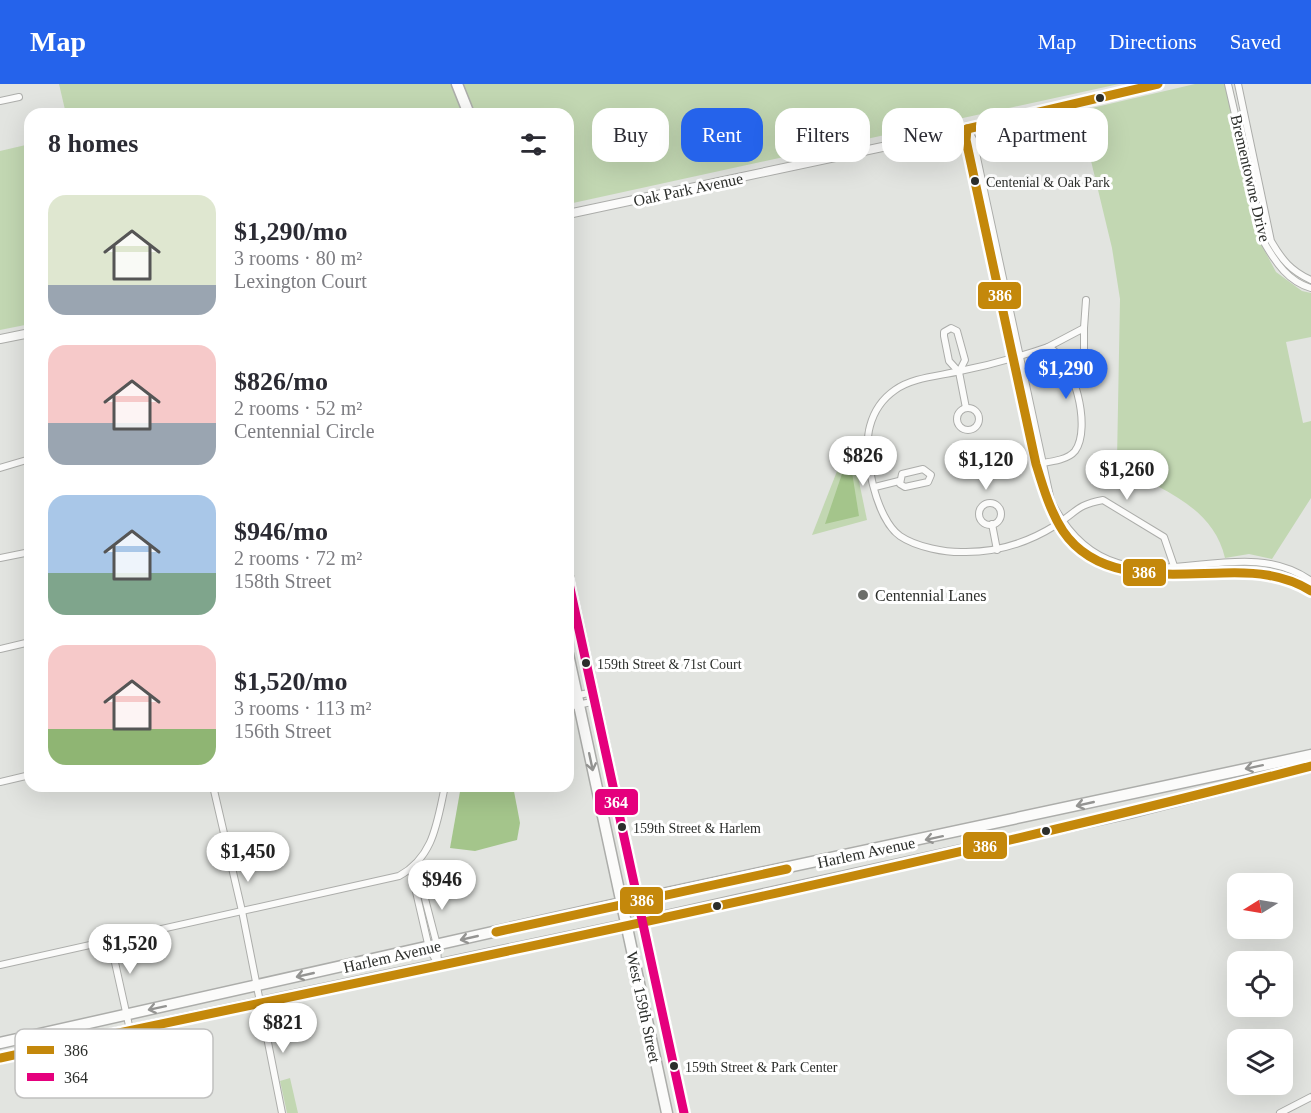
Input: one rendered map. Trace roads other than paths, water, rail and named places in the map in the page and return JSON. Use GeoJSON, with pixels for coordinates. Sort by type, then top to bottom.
{"type":"FeatureCollection","features":[{"type":"Feature","properties":{"kind":"main road"},"geometry":{"type":"LineString","coordinates":[[457,86],[459,108]]}},
{"type":"Feature","properties":{"kind":"main road"},"geometry":{"type":"LineString","coordinates":[[457,86],[466,108]]}},
{"type":"Feature","properties":{"kind":"main road","name":"West 159th Street"},"geometry":{"type":"LineString","coordinates":[[574,603],[684,1113]]}},
{"type":"Feature","properties":{"kind":"main road","name":"West 159th Street"},"geometry":{"type":"LineString","coordinates":[[574,705],[622,903],[667,1113]]}},
{"type":"Feature","properties":{"kind":"main road","name":"Harlem Avenue"},"geometry":{"type":"LineString","coordinates":[[63,1029],[639,899],[1311,754]]}},
{"type":"Feature","properties":{"kind":"main road","name":"Harlem Avenue"},"geometry":{"type":"LineString","coordinates":[[135,1029],[644,921],[1129,813],[1311,766]]}},
{"type":"Feature","properties":{"kind":"main road","name":"Harlem Avenue"},"geometry":{"type":"LineString","coordinates":[[0,1043],[15,1040]]}},
{"type":"Feature","properties":{"kind":"main road","name":"Harlem Avenue"},"geometry":{"type":"LineString","coordinates":[[0,1058],[15,1055]]}},
{"type":"Feature","properties":{"kind":"street","name":"Oak Park Avenue"},"geometry":{"type":"LineString","coordinates":[[574,213],[967,129],[1158,84]]}},
{"type":"Feature","properties":{"kind":"street","name":"Brementowne Drive"},"geometry":{"type":"LineString","coordinates":[[1228,84],[1263,224],[1283,262],[1295,273],[1311,280]]}},
{"type":"Feature","properties":{"kind":"street","name":"Brementowne Drive"},"geometry":{"type":"LineString","coordinates":[[1238,84],[1263,224],[1264,244],[1277,265],[1289,276],[1311,288]]}},
{"type":"Feature","properties":{"kind":"street"},"geometry":{"type":"LineString","coordinates":[[0,101],[19,97]]}},
{"type":"Feature","properties":{"kind":"street"},"geometry":{"type":"LineString","coordinates":[[967,129],[974,138],[1021,356],[1044,497],[1059,523],[1080,550],[1121,572],[1177,575],[1252,573],[1292,581],[1311,591]]}},
{"type":"Feature","properties":{"kind":"street"},"geometry":{"type":"LineString","coordinates":[[967,129],[966,140],[1013,359],[1039,464]]}},
{"type":"Feature","properties":{"kind":"street"},"geometry":{"type":"LineString","coordinates":[[1075,381],[1084,351],[1086,300]]}},
{"type":"Feature","properties":{"kind":"street"},"geometry":{"type":"LineString","coordinates":[[959,372],[964,360],[957,331],[951,328],[944,332],[944,336],[950,361],[959,372],[966,408]]}},
{"type":"Feature","properties":{"kind":"street"},"geometry":{"type":"LineString","coordinates":[[1084,328],[1048,347],[1013,359],[905,385],[878,405],[870,426],[867,449],[884,519],[902,538],[936,549],[963,552],[997,550],[1059,523],[1083,504],[1103,500],[1164,537],[1174,566]]}},
{"type":"Feature","properties":{"kind":"street"},"geometry":{"type":"LineString","coordinates":[[0,339],[24,334]]}},
{"type":"Feature","properties":{"kind":"street"},"geometry":{"type":"LineString","coordinates":[[1039,464],[1068,456],[1078,445],[1079,400],[1075,381],[1059,351],[1048,347]]}},
{"type":"Feature","properties":{"kind":"street"},"geometry":{"type":"LineString","coordinates":[[0,468],[24,461]]}},
{"type":"Feature","properties":{"kind":"street"},"geometry":{"type":"LineString","coordinates":[[923,469],[931,475],[926,483],[905,487],[899,481],[902,474],[923,469]]}},
{"type":"Feature","properties":{"kind":"street"},"geometry":{"type":"LineString","coordinates":[[875,487],[899,481]]}},
{"type":"Feature","properties":{"kind":"street"},"geometry":{"type":"LineString","coordinates":[[1059,523],[1078,540],[1112,562],[1157,568],[1267,564],[1311,581]]}},
{"type":"Feature","properties":{"kind":"street"},"geometry":{"type":"LineString","coordinates":[[992,524],[997,550]]}},
{"type":"Feature","properties":{"kind":"street"},"geometry":{"type":"LineString","coordinates":[[0,558],[24,553]]}},
{"type":"Feature","properties":{"kind":"street"},"geometry":{"type":"LineString","coordinates":[[0,649],[24,643]]}},
{"type":"Feature","properties":{"kind":"street"},"geometry":{"type":"LineString","coordinates":[[574,701],[595,696]]}},
{"type":"Feature","properties":{"kind":"street"},"geometry":{"type":"LineString","coordinates":[[0,782],[24,776]]}},
{"type":"Feature","properties":{"kind":"street"},"geometry":{"type":"LineString","coordinates":[[214,792],[242,911],[282,1113]]}},
{"type":"Feature","properties":{"kind":"street"},"geometry":{"type":"LineString","coordinates":[[0,965],[371,884],[411,870],[432,844],[444,792]]}},
{"type":"Feature","properties":{"kind":"street"},"geometry":{"type":"LineString","coordinates":[[416,864],[433,947]]}},
{"type":"Feature","properties":{"kind":"street"},"geometry":{"type":"LineString","coordinates":[[411,870],[438,964]]}},
{"type":"Feature","properties":{"kind":"street"},"geometry":{"type":"LineString","coordinates":[[110,940],[130,1029]]}},
{"type":"Feature","properties":{"kind":"street"},"geometry":{"type":"LineString","coordinates":[[1280,1113],[1311,1097]]}},
{"type":"Feature","properties":{"kind":"place","name":"Centenial & Oak Park"},"geometry":{"type":"Point","coordinates":[975,181]}},
{"type":"Feature","properties":{"kind":"place","name":"Centennial Lanes"},"geometry":{"type":"Point","coordinates":[863,595]}},
{"type":"Feature","properties":{"kind":"place","name":"159th Street & 71st Court"},"geometry":{"type":"Point","coordinates":[586,663]}},
{"type":"Feature","properties":{"kind":"place","name":"159th Street & Harlem"},"geometry":{"type":"Point","coordinates":[622,827]}},
{"type":"Feature","properties":{"kind":"place","name":"159th Street & Park Center"},"geometry":{"type":"Point","coordinates":[674,1066]}}]}
